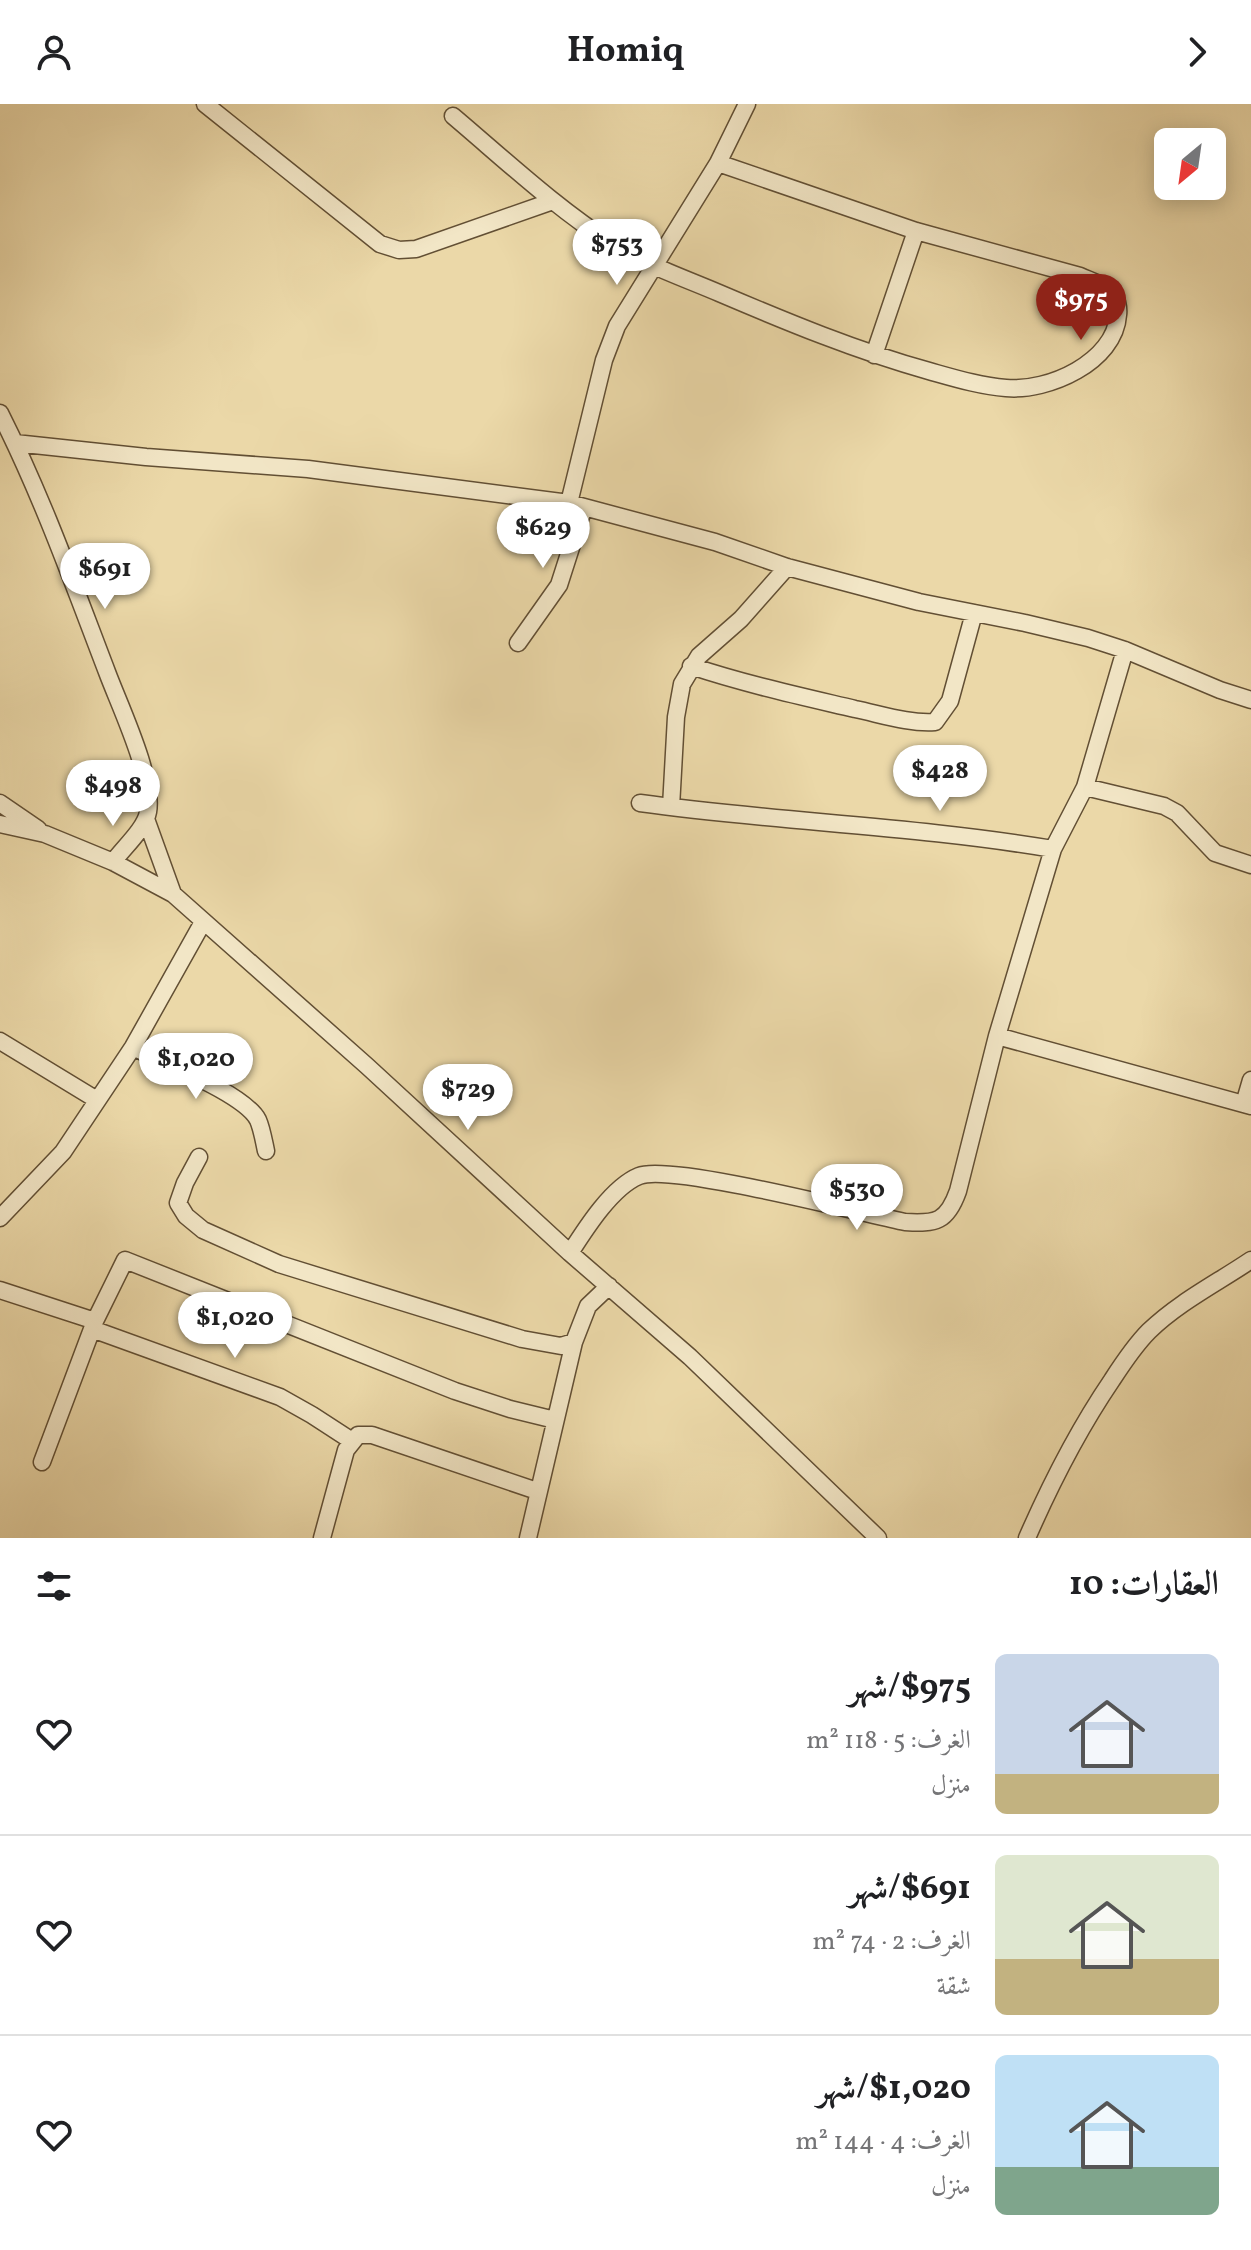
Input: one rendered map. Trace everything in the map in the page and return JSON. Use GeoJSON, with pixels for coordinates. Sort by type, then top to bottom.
{"type":"FeatureCollection","features":[{"type":"Feature","properties":{"kind":"street"},"geometry":{"type":"LineString","coordinates":[[205,104],[380,244],[399,250],[416,249],[553,201]]}},
{"type":"Feature","properties":{"kind":"street"},"geometry":{"type":"LineString","coordinates":[[518,643],[559,585],[604,360],[617,326],[718,163],[747,104]]}},
{"type":"Feature","properties":{"kind":"street"},"geometry":{"type":"LineString","coordinates":[[453,116],[553,201],[610,242],[654,265],[874,355],[966,381],[1008,389],[1040,385],[1064,377],[1082,366],[1112,337],[1117,326],[1119,309],[1114,295],[1080,276],[916,231],[718,163]]}},
{"type":"Feature","properties":{"kind":"street"},"geometry":{"type":"LineString","coordinates":[[874,355],[916,231]]}},
{"type":"Feature","properties":{"kind":"street"},"geometry":{"type":"LineString","coordinates":[[0,413],[94,637],[142,768],[148,802],[146,819],[173,894]]}},
{"type":"Feature","properties":{"kind":"street"},"geometry":{"type":"LineString","coordinates":[[15,443],[308,469],[576,505],[919,602],[1025,623],[1125,650],[1251,700]]}},
{"type":"Feature","properties":{"kind":"street"},"geometry":{"type":"LineString","coordinates":[[671,807],[676,717],[682,684],[699,656],[741,619],[787,567]]}},
{"type":"Feature","properties":{"kind":"street"},"geometry":{"type":"LineString","coordinates":[[691,666],[788,694],[911,720],[935,722],[950,701],[974,613]]}},
{"type":"Feature","properties":{"kind":"street"},"geometry":{"type":"LineString","coordinates":[[570,1253],[611,1198],[635,1177],[646,1173],[696,1177],[905,1222],[929,1224],[949,1212],[958,1191],[997,1036],[1053,849],[1085,787],[1125,650]]}},
{"type":"Feature","properties":{"kind":"street"},"geometry":{"type":"LineString","coordinates":[[1085,787],[1164,806],[1183,818],[1215,853],[1251,865]]}},
{"type":"Feature","properties":{"kind":"street"},"geometry":{"type":"LineString","coordinates":[[0,803],[45,834]]}},
{"type":"Feature","properties":{"kind":"street"},"geometry":{"type":"LineString","coordinates":[[640,803],[721,814],[906,829],[1053,849]]}},
{"type":"Feature","properties":{"kind":"street"},"geometry":{"type":"LineString","coordinates":[[113,862],[146,819]]}},
{"type":"Feature","properties":{"kind":"street"},"geometry":{"type":"LineString","coordinates":[[0,824],[45,834],[113,862],[173,894],[367,1066],[570,1253],[690,1357],[878,1538]]}},
{"type":"Feature","properties":{"kind":"street"},"geometry":{"type":"LineString","coordinates":[[1,1215],[63,1152],[133,1047],[203,922]]}},
{"type":"Feature","properties":{"kind":"street"},"geometry":{"type":"LineString","coordinates":[[997,1036],[1248,1105],[1251,1080]]}},
{"type":"Feature","properties":{"kind":"street"},"geometry":{"type":"LineString","coordinates":[[0,1041],[97,1100]]}},
{"type":"Feature","properties":{"kind":"street"},"geometry":{"type":"LineString","coordinates":[[133,1047],[231,1095],[246,1106],[258,1120],[266,1151]]}},
{"type":"Feature","properties":{"kind":"street"},"geometry":{"type":"LineString","coordinates":[[199,1157],[178,1203],[186,1216],[203,1230],[279,1264],[450,1318],[542,1344],[561,1346],[574,1342]]}},
{"type":"Feature","properties":{"kind":"street"},"geometry":{"type":"LineString","coordinates":[[42,1462],[94,1325],[122,1263],[129,1260],[455,1391],[555,1420]]}},
{"type":"Feature","properties":{"kind":"street"},"geometry":{"type":"LineString","coordinates":[[1027,1538],[1053,1479],[1083,1425],[1148,1332],[1176,1308],[1251,1260]]}},
{"type":"Feature","properties":{"kind":"street"},"geometry":{"type":"LineString","coordinates":[[528,1538],[574,1342],[588,1306],[609,1286]]}},
{"type":"Feature","properties":{"kind":"street"},"geometry":{"type":"LineString","coordinates":[[0,1290],[280,1397],[352,1441]]}},
{"type":"Feature","properties":{"kind":"street"},"geometry":{"type":"LineString","coordinates":[[322,1538],[346,1450],[358,1435],[372,1435],[537,1491]]}}]}
